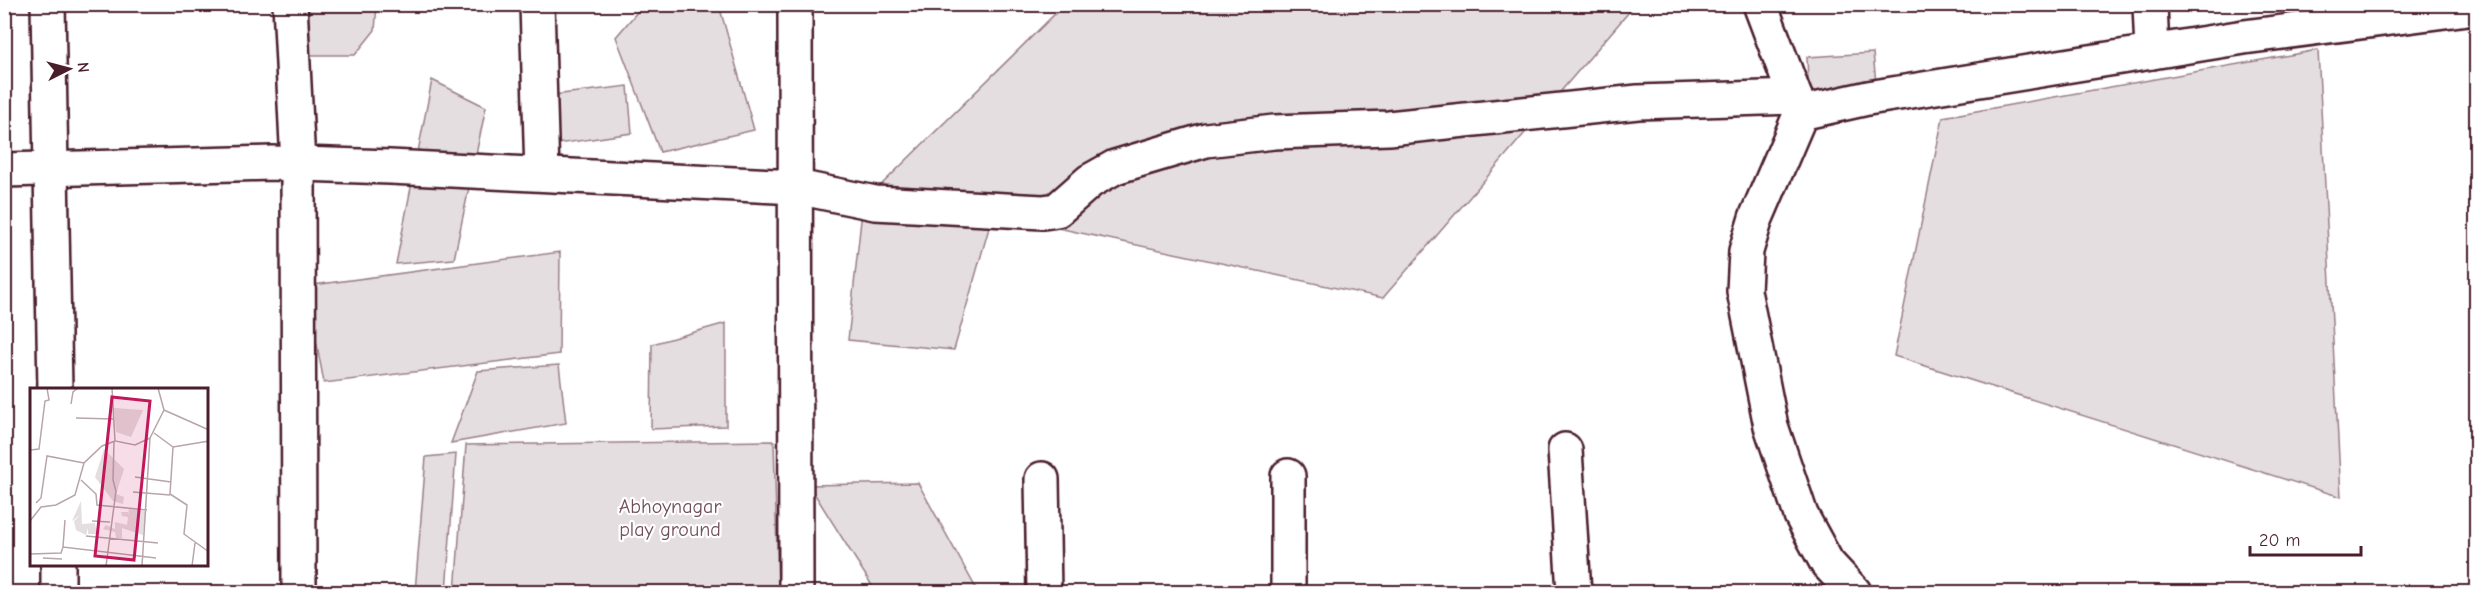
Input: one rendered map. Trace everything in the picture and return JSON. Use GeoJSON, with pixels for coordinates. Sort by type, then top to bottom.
{"type":"FeatureCollection","features":[{"type":"Feature","properties":{"kind":"street"},"geometry":{"type":"LineString","coordinates":[[48,4],[56,388]]}},
{"type":"Feature","properties":{"kind":"street"},"geometry":{"type":"LineString","coordinates":[[290,4],[298,164],[299,592]]}},
{"type":"Feature","properties":{"kind":"street"},"geometry":{"type":"LineString","coordinates":[[537,4],[542,174]]}},
{"type":"Feature","properties":{"kind":"street"},"geometry":{"type":"LineString","coordinates":[[795,4],[796,592]]}},
{"type":"Feature","properties":{"kind":"street"},"geometry":{"type":"LineString","coordinates":[[1760,4],[1798,105],[1746,251],[1744,291],[1771,426],[1801,515],[1827,563],[1854,592]]}},
{"type":"Feature","properties":{"kind":"street"},"geometry":{"type":"LineString","coordinates":[[2150,4],[2152,52]]}},
{"type":"Feature","properties":{"kind":"street"},"geometry":{"type":"LineString","coordinates":[[4,170],[298,164],[796,187],[875,203],[1043,212],[1057,210],[1090,181],[1115,168],[1206,140],[1274,132],[1389,128],[1638,102],[1798,105],[1869,98],[2152,52],[2476,7]]}},
{"type":"Feature","properties":{"kind":"street"},"geometry":{"type":"LineString","coordinates":[[1565,450],[1574,592]]}},
{"type":"Feature","properties":{"kind":"street"},"geometry":{"type":"LineString","coordinates":[[1288,476],[1288,592]]}},
{"type":"Feature","properties":{"kind":"street"},"geometry":{"type":"LineString","coordinates":[[1042,479],[1044,592]]}},
{"type":"Feature","properties":{"kind":"street"},"geometry":{"type":"LineString","coordinates":[[58,567],[58,592]]}},
{"type":"Feature","properties":{"kind":"green space"},"geometry":{"type":"Polygon","coordinates":[[[377,5],[375,30],[355,55],[297,55],[298,10],[377,5]]]}},
{"type":"Feature","properties":{"kind":"green space"},"geometry":{"type":"Polygon","coordinates":[[[643,5],[719,5],[754,130],[660,152],[616,37],[643,5]]]}},
{"type":"Feature","properties":{"kind":"green space"},"geometry":{"type":"Polygon","coordinates":[[[1064,5],[1635,5],[1383,298],[877,189],[1064,5]]]}},
{"type":"Feature","properties":{"kind":"green space"},"geometry":{"type":"Polygon","coordinates":[[[2318,50],[2341,497],[1894,356],[1943,117],[2318,50]]]}},
{"type":"Feature","properties":{"kind":"green space"},"geometry":{"type":"Polygon","coordinates":[[[1873,53],[1877,93],[1809,104],[1807,57],[1873,53]]]}},
{"type":"Feature","properties":{"kind":"green space"},"geometry":{"type":"Polygon","coordinates":[[[432,80],[486,107],[454,259],[396,264],[432,80]]]}},
{"type":"Feature","properties":{"kind":"green space"},"geometry":{"type":"Polygon","coordinates":[[[628,86],[632,133],[544,146],[545,96],[628,86]]]}},
{"type":"Feature","properties":{"kind":"green space"},"geometry":{"type":"Polygon","coordinates":[[[862,211],[991,221],[954,350],[848,340],[862,211]]]}},
{"type":"Feature","properties":{"kind":"green space"},"geometry":{"type":"Polygon","coordinates":[[[560,252],[559,354],[324,383],[306,286],[560,252]]]}},
{"type":"Feature","properties":{"kind":"green space"},"geometry":{"type":"Polygon","coordinates":[[[726,323],[726,426],[651,429],[652,344],[726,323]]]}},
{"type":"Feature","properties":{"kind":"green space"},"geometry":{"type":"Polygon","coordinates":[[[559,365],[566,423],[451,443],[478,371],[559,365]]]}},
{"type":"Feature","properties":{"kind":"green space","name":"Abhoynagar play ground"},"geometry":{"type":"Polygon","coordinates":[[[774,441],[778,592],[455,592],[466,445],[774,441]]]}},
{"type":"Feature","properties":{"kind":"green space"},"geometry":{"type":"Polygon","coordinates":[[[456,454],[446,592],[415,592],[426,457],[456,454]]]}},
{"type":"Feature","properties":{"kind":"green space"},"geometry":{"type":"Polygon","coordinates":[[[918,483],[978,592],[876,592],[809,485],[918,483]]]}}]}
